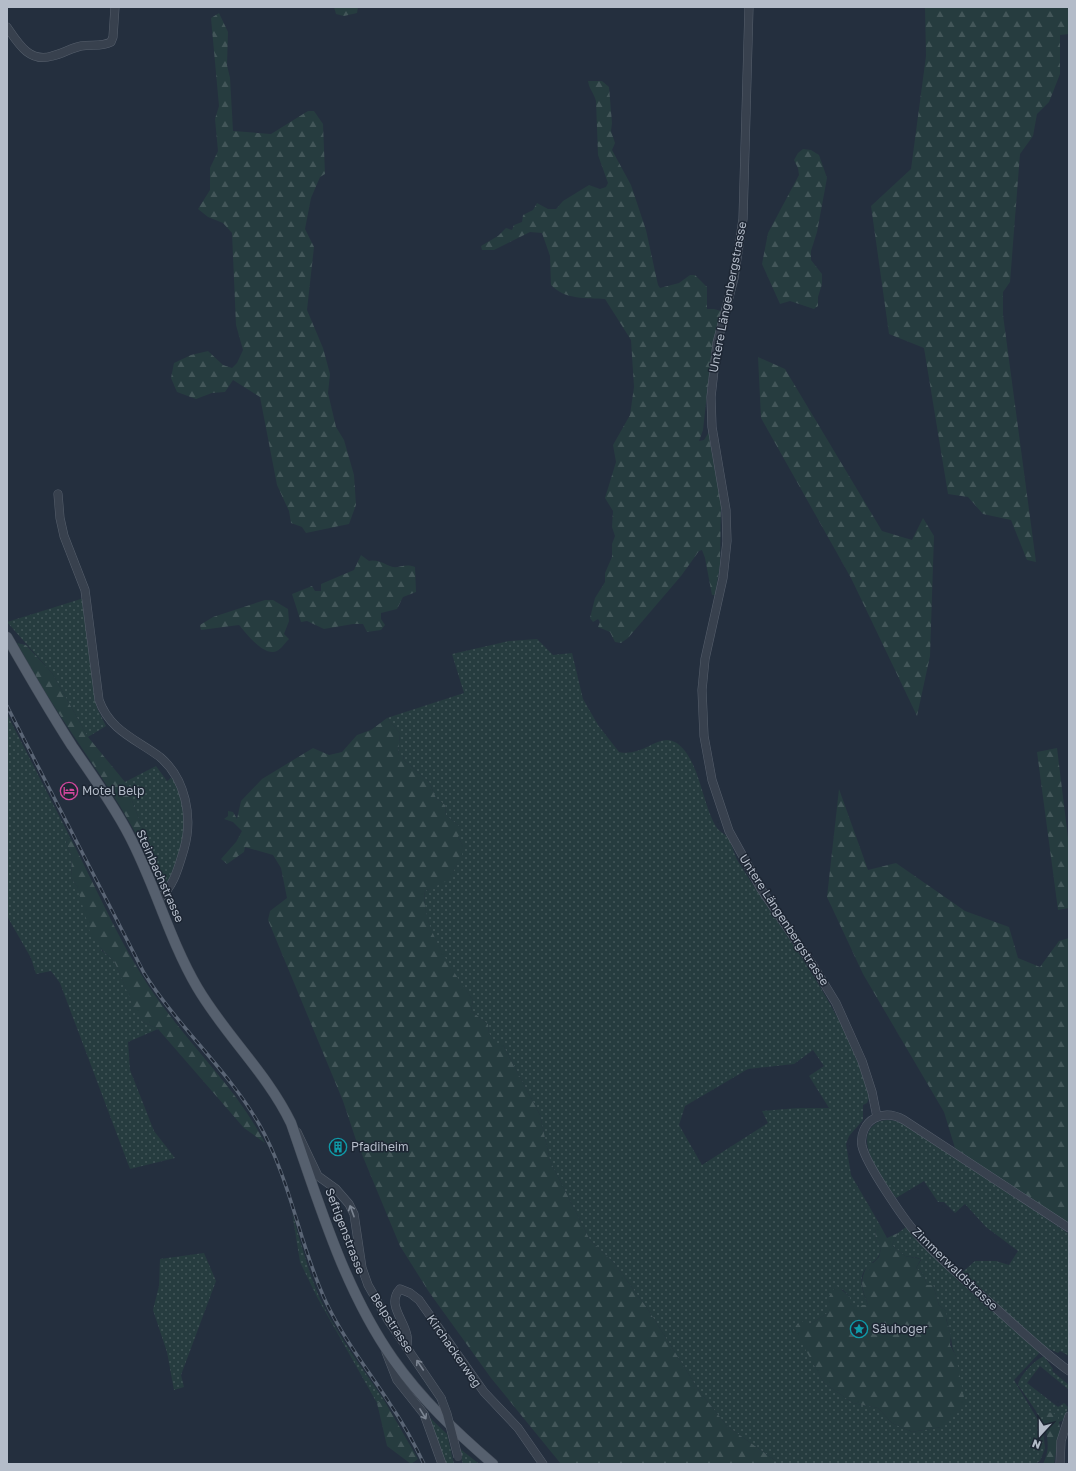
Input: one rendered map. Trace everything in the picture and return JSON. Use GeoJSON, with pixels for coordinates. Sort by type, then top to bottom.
{"type":"FeatureCollection","features":[{"type":"Feature","properties":{"kind":"main road","name":"Steinbachstrasse"},"geometry":{"type":"LineString","coordinates":[[7,637],[39,693],[128,834],[158,900],[175,943],[198,988],[270,1087],[291,1124]]}},
{"type":"Feature","properties":{"kind":"main road","name":"Seftigenstrasse"},"geometry":{"type":"LineString","coordinates":[[291,1124],[334,1244],[351,1284],[383,1344],[404,1374],[427,1402],[458,1433],[493,1464]]}},
{"type":"Feature","properties":{"kind":"street"},"geometry":{"type":"LineString","coordinates":[[7,27],[21,48],[28,53],[34,56],[51,57],[80,46],[104,45],[111,42],[115,7]]}},
{"type":"Feature","properties":{"kind":"street","name":"Untere Längenbergstrasse"},"geometry":{"type":"LineString","coordinates":[[749,7],[743,219],[734,278],[715,355],[711,397],[712,427],[726,510],[727,541],[723,578],[708,644],[704,671],[702,690],[704,736],[712,780],[729,831],[761,889],[818,972],[840,1010],[862,1062],[872,1092],[877,1117]]}},
{"type":"Feature","properties":{"kind":"street"},"geometry":{"type":"LineString","coordinates":[[58,494],[60,518],[64,536],[85,590],[98,695],[102,708],[110,722],[166,763],[178,781],[186,801],[189,828],[186,843],[173,883],[158,900]]}},
{"type":"Feature","properties":{"kind":"street"},"geometry":{"type":"LineString","coordinates":[[877,1117],[891,1115],[910,1123],[1069,1228]]}},
{"type":"Feature","properties":{"kind":"street","name":"Zimmerwaldstrasse"},"geometry":{"type":"LineString","coordinates":[[877,1117],[865,1128],[862,1139],[864,1150],[909,1224],[936,1253],[1032,1341],[1069,1371]]}},
{"type":"Feature","properties":{"kind":"street","name":"Belpstrasse"},"geometry":{"type":"LineString","coordinates":[[291,1124],[303,1142],[318,1176],[336,1189],[350,1204],[354,1214],[362,1268],[368,1285],[375,1300],[441,1398],[447,1414],[459,1460]]}},
{"type":"Feature","properties":{"kind":"street","name":"Kirchackerweg"},"geometry":{"type":"LineString","coordinates":[[406,1346],[407,1336],[395,1306],[397,1293],[400,1290],[410,1293],[419,1300],[484,1392],[518,1428],[543,1464]]}},
{"type":"Feature","properties":{"kind":"street","name":"Belpstrasse"},"geometry":{"type":"LineString","coordinates":[[383,1344],[397,1380],[424,1414],[442,1464]]}},
{"type":"Feature","properties":{"kind":"street"},"geometry":{"type":"LineString","coordinates":[[1060,1464],[1061,1441],[1069,1416]]}},
{"type":"Feature","properties":{"kind":"green space"},"geometry":{"type":"Polygon","coordinates":[[[334,7],[358,7],[357,13],[344,16],[336,14],[334,7]]]}},
{"type":"Feature","properties":{"kind":"green space"},"geometry":{"type":"Polygon","coordinates":[[[925,7],[1069,7],[1069,34],[1060,35],[1060,74],[1049,102],[1037,114],[1033,136],[1020,154],[1010,282],[1003,292],[1003,315],[1036,562],[1027,560],[1011,520],[983,514],[968,497],[948,494],[924,348],[889,334],[871,206],[911,169],[926,56],[925,7]]]}},
{"type":"Feature","properties":{"kind":"green space"},"geometry":{"type":"Polygon","coordinates":[[[219,13],[228,32],[227,65],[230,78],[233,131],[271,134],[308,111],[314,111],[323,124],[325,174],[320,177],[311,198],[305,229],[314,247],[307,310],[323,348],[330,374],[328,393],[336,427],[344,440],[354,475],[356,505],[349,524],[306,533],[302,527],[291,523],[289,511],[277,485],[260,397],[233,380],[225,392],[212,393],[196,399],[177,392],[171,378],[174,363],[191,355],[208,351],[223,365],[232,368],[237,363],[243,350],[236,325],[232,233],[223,223],[208,217],[198,209],[210,190],[210,168],[218,151],[215,119],[219,106],[211,18],[219,13]]]}},
{"type":"Feature","properties":{"kind":"green space"},"geometry":{"type":"Polygon","coordinates":[[[588,81],[602,81],[609,87],[612,123],[611,131],[615,143],[612,150],[631,185],[646,230],[658,285],[660,288],[679,283],[690,275],[695,275],[707,287],[707,309],[721,311],[710,366],[703,430],[699,441],[704,440],[709,432],[721,503],[720,565],[715,595],[712,595],[702,550],[699,551],[681,576],[628,638],[621,643],[615,642],[610,632],[598,627],[600,622],[598,619],[593,622],[590,618],[595,598],[605,582],[605,573],[612,557],[612,544],[615,536],[612,527],[613,511],[605,498],[616,462],[613,445],[630,415],[634,387],[631,340],[605,299],[569,296],[551,285],[550,256],[542,233],[530,232],[494,250],[482,250],[481,246],[498,236],[506,228],[512,230],[514,225],[522,222],[523,215],[533,210],[537,203],[548,209],[556,209],[563,201],[589,185],[600,189],[606,187],[608,183],[598,155],[596,101],[588,81]]]}},
{"type":"Feature","properties":{"kind":"green space"},"geometry":{"type":"Polygon","coordinates":[[[803,149],[811,150],[819,155],[827,178],[817,232],[811,251],[811,260],[822,274],[822,284],[818,297],[818,306],[814,309],[790,301],[780,304],[762,264],[768,233],[799,175],[798,168],[794,160],[798,153],[803,149]]]}},
{"type":"Feature","properties":{"kind":"green space"},"geometry":{"type":"Polygon","coordinates":[[[758,357],[785,369],[882,531],[912,540],[923,518],[934,536],[930,656],[917,716],[851,578],[761,418],[758,357]]]}},
{"type":"Feature","properties":{"kind":"green space"},"geometry":{"type":"Polygon","coordinates":[[[361,555],[369,561],[378,561],[393,567],[408,565],[415,567],[416,592],[403,597],[397,609],[381,613],[381,619],[385,625],[381,630],[367,632],[363,624],[353,624],[324,629],[307,621],[301,622],[292,594],[312,586],[315,591],[321,591],[321,584],[354,570],[361,555]]]}},
{"type":"Feature","properties":{"kind":"green space"},"geometry":{"type":"Polygon","coordinates":[[[84,598],[93,656],[97,708],[106,726],[88,737],[52,673],[7,622],[84,598]]]}},
{"type":"Feature","properties":{"kind":"green space"},"geometry":{"type":"Polygon","coordinates":[[[265,600],[273,600],[288,609],[289,621],[284,634],[289,639],[277,651],[272,652],[261,648],[239,625],[201,630],[200,625],[213,617],[265,600]]]}},
{"type":"Feature","properties":{"kind":"green space"},"geometry":{"type":"Polygon","coordinates":[[[537,639],[553,655],[572,653],[583,699],[598,725],[619,752],[628,753],[636,751],[665,740],[678,744],[685,752],[696,772],[708,808],[717,828],[728,838],[737,860],[813,976],[831,1005],[846,1035],[859,1066],[869,1098],[867,1103],[863,1105],[863,1120],[849,1136],[846,1144],[851,1175],[880,1225],[875,1230],[876,1240],[881,1249],[878,1257],[866,1268],[862,1275],[862,1288],[868,1305],[858,1311],[850,1303],[850,1297],[842,1289],[829,1297],[829,1312],[809,1325],[813,1363],[824,1383],[853,1403],[878,1408],[892,1423],[912,1432],[941,1427],[956,1356],[952,1347],[946,1311],[939,1305],[933,1285],[927,1285],[923,1274],[916,1268],[921,1260],[919,1258],[905,1256],[892,1245],[898,1233],[906,1227],[957,1277],[975,1261],[996,1261],[1009,1265],[1018,1251],[986,1227],[965,1204],[955,1213],[944,1202],[938,1202],[924,1181],[896,1198],[878,1172],[869,1150],[867,1140],[869,1131],[875,1124],[888,1120],[910,1127],[1069,1234],[1069,1356],[1060,1351],[1058,1353],[1045,1347],[1014,1380],[1042,1427],[1036,1411],[1018,1385],[1019,1381],[1032,1364],[1044,1356],[1053,1369],[1052,1371],[1069,1385],[1069,1390],[1040,1366],[1027,1383],[1058,1407],[1064,1403],[1068,1407],[1065,1419],[1043,1430],[1045,1448],[1040,1461],[1035,1464],[780,1464],[727,1426],[700,1392],[647,1308],[615,1264],[590,1240],[550,1161],[540,1115],[503,1045],[497,1046],[489,1033],[488,1024],[471,1011],[473,1000],[456,976],[433,933],[425,905],[425,891],[449,878],[453,873],[463,846],[458,837],[460,827],[446,815],[445,805],[436,798],[429,782],[404,760],[403,755],[398,755],[400,733],[387,718],[464,693],[452,654],[509,641],[537,639]],[[813,1050],[794,1064],[748,1069],[685,1106],[679,1125],[702,1165],[768,1123],[762,1111],[798,1108],[829,1108],[809,1076],[824,1066],[813,1050]]]}},
{"type":"Feature","properties":{"kind":"green space"},"geometry":{"type":"Polygon","coordinates":[[[17,643],[26,645],[52,673],[88,737],[125,782],[149,846],[144,849],[124,812],[65,724],[17,643]]]}},
{"type":"Feature","properties":{"kind":"green space"},"geometry":{"type":"Polygon","coordinates":[[[7,714],[70,837],[66,842],[72,857],[71,878],[77,886],[102,951],[115,963],[135,1009],[143,1022],[158,1029],[128,1042],[130,1070],[154,1131],[175,1158],[130,1169],[60,983],[51,971],[36,974],[31,958],[7,916],[7,714]]]}},
{"type":"Feature","properties":{"kind":"green space"},"geometry":{"type":"Polygon","coordinates":[[[387,718],[400,733],[398,755],[403,755],[404,760],[429,782],[436,798],[445,805],[446,815],[460,827],[461,832],[458,837],[463,846],[462,856],[458,861],[452,875],[445,882],[425,891],[425,905],[433,933],[448,962],[473,1000],[471,1011],[488,1024],[489,1033],[497,1045],[503,1045],[540,1115],[550,1161],[590,1240],[615,1264],[647,1308],[700,1392],[727,1426],[780,1464],[561,1464],[491,1378],[429,1292],[400,1246],[356,1140],[343,1101],[268,920],[270,911],[287,898],[281,868],[273,855],[245,847],[244,852],[227,864],[221,859],[236,842],[242,831],[233,822],[224,819],[228,816],[228,811],[233,812],[237,819],[241,801],[262,779],[313,748],[329,755],[342,752],[357,735],[371,730],[387,718]]]}},
{"type":"Feature","properties":{"kind":"green space"},"geometry":{"type":"Polygon","coordinates":[[[1057,748],[1069,846],[1069,908],[1058,910],[1037,752],[1057,748]]]}},
{"type":"Feature","properties":{"kind":"green space"},"geometry":{"type":"Polygon","coordinates":[[[156,766],[167,781],[173,777],[180,793],[186,815],[186,827],[178,861],[169,880],[161,883],[158,883],[144,849],[149,846],[125,782],[156,766]]]}},
{"type":"Feature","properties":{"kind":"green space"},"geometry":{"type":"Polygon","coordinates":[[[839,789],[868,870],[896,863],[965,911],[1009,927],[1018,958],[1040,967],[1059,941],[1069,938],[1069,1225],[955,1148],[944,1112],[863,974],[827,897],[839,789]]]}},
{"type":"Feature","properties":{"kind":"green space"},"geometry":{"type":"Polygon","coordinates":[[[70,837],[124,944],[148,985],[175,1022],[230,1089],[265,1143],[244,1128],[158,1029],[143,1022],[135,1010],[115,963],[103,951],[90,932],[77,886],[71,878],[72,857],[66,842],[70,837]]]}},
{"type":"Feature","properties":{"kind":"green space"},"geometry":{"type":"Polygon","coordinates":[[[292,1212],[309,1271],[323,1305],[344,1342],[384,1400],[377,1403],[317,1297],[300,1262],[292,1212]]]}},
{"type":"Feature","properties":{"kind":"green space"},"geometry":{"type":"Polygon","coordinates":[[[880,1225],[887,1238],[898,1233],[892,1245],[905,1256],[921,1259],[916,1268],[923,1274],[927,1285],[933,1285],[939,1305],[946,1311],[946,1319],[951,1335],[950,1345],[956,1356],[965,1403],[941,1427],[912,1432],[892,1423],[878,1408],[853,1403],[824,1383],[794,1329],[800,1320],[809,1325],[829,1312],[829,1297],[836,1285],[850,1297],[850,1303],[858,1310],[862,1305],[868,1305],[862,1279],[869,1262],[873,1263],[879,1257],[881,1249],[876,1240],[875,1229],[880,1225]]]}},
{"type":"Feature","properties":{"kind":"green space"},"geometry":{"type":"Polygon","coordinates":[[[204,1253],[216,1281],[181,1375],[184,1387],[174,1390],[167,1352],[153,1310],[159,1286],[160,1259],[204,1253]]]}},
{"type":"Feature","properties":{"kind":"green space"},"geometry":{"type":"Polygon","coordinates":[[[384,1400],[418,1459],[411,1464],[387,1446],[377,1403],[384,1400]]]}},
{"type":"Feature","properties":{"kind":"green space"},"geometry":{"type":"Polygon","coordinates":[[[1045,1412],[1053,1413],[1058,1417],[1060,1428],[1054,1464],[1043,1464],[1046,1458],[1048,1446],[1043,1416],[1045,1412]]]}},
{"type":"Feature","properties":{"kind":"green space"},"geometry":{"type":"Polygon","coordinates":[[[429,1417],[447,1434],[454,1464],[445,1464],[429,1417]]]}},
{"type":"Feature","properties":{"kind":"green space"},"geometry":{"type":"Polygon","coordinates":[[[459,1448],[478,1463],[478,1464],[463,1464],[459,1448]]]}},
{"type":"Feature","properties":{"kind":"railway"},"geometry":{"type":"LineString","coordinates":[[7,706],[144,973],[172,1012],[218,1066],[259,1124],[279,1167],[309,1258],[326,1302],[348,1341],[399,1418],[424,1464]]}},
{"type":"Feature","properties":{"kind":"place","name":"Motel Belp"},"geometry":{"type":"Point","coordinates":[69,791]}},
{"type":"Feature","properties":{"kind":"place","name":"Pfadiheim"},"geometry":{"type":"Point","coordinates":[338,1147]}},
{"type":"Feature","properties":{"kind":"place","name":"Säuhoger"},"geometry":{"type":"Point","coordinates":[859,1329]}}]}
